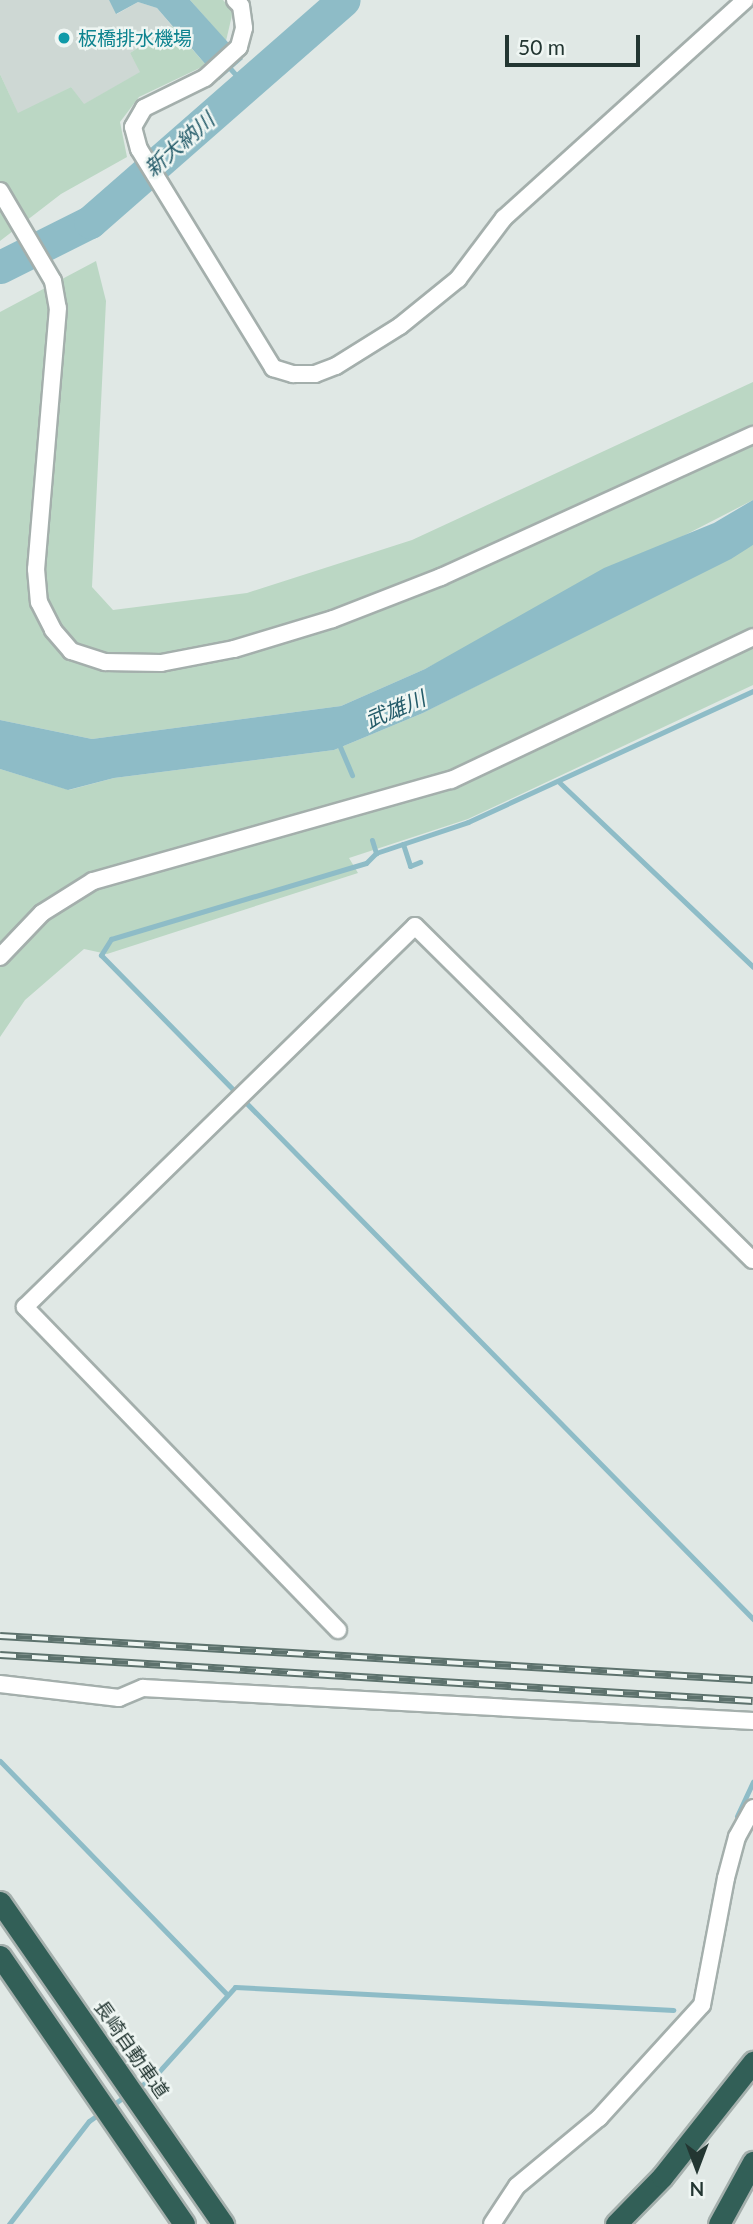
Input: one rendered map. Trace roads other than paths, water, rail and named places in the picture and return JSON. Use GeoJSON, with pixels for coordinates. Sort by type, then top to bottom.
{"type":"FeatureCollection","features":[{"type":"Feature","properties":{"kind":"highway","name":"長崎自動車道"},"geometry":{"type":"LineString","coordinates":[[0,1902],[223,2224]]}},
{"type":"Feature","properties":{"kind":"highway"},"geometry":{"type":"LineString","coordinates":[[0,1956],[184,2224]]}},
{"type":"Feature","properties":{"kind":"highway"},"geometry":{"type":"LineString","coordinates":[[616,2224],[662,2177],[753,2062]]}},
{"type":"Feature","properties":{"kind":"highway"},"geometry":{"type":"LineString","coordinates":[[719,2224],[753,2162]]}},
{"type":"Feature","properties":{"kind":"street"},"geometry":{"type":"LineString","coordinates":[[234,0],[241,6],[244,28],[239,47],[205,78],[144,108],[133,127],[139,149],[273,368],[293,374],[315,374],[336,366],[400,326],[458,279],[504,218],[745,0]]}},
{"type":"Feature","properties":{"kind":"street"},"geometry":{"type":"LineString","coordinates":[[0,191],[53,281],[58,338],[36,569],[39,602],[53,630],[71,651],[105,662],[161,663],[234,649],[333,619],[441,577],[753,435]]}},
{"type":"Feature","properties":{"kind":"street"},"geometry":{"type":"LineString","coordinates":[[0,957],[42,913],[93,881],[451,780],[753,637]]}},
{"type":"Feature","properties":{"kind":"street"},"geometry":{"type":"LineString","coordinates":[[338,1630],[25,1307],[415,926],[753,1260]]}},
{"type":"Feature","properties":{"kind":"street"},"geometry":{"type":"LineString","coordinates":[[0,1684],[118,1698],[144,1688],[753,1721]]}},
{"type":"Feature","properties":{"kind":"street"},"geometry":{"type":"LineString","coordinates":[[492,2224],[517,2186],[599,2118],[702,2005],[726,1878],[737,1837],[753,1808]]}},
{"type":"Feature","properties":{"kind":"water"},"geometry":{"type":"Polygon","coordinates":[[[109,0],[190,0],[243,59],[219,80],[157,8],[138,2],[116,14],[109,0]]]}},
{"type":"Feature","properties":{"kind":"water","name":"武雄川"},"geometry":{"type":"Polygon","coordinates":[[[753,500],[753,545],[731,559],[423,713],[334,750],[114,778],[68,790],[0,769],[0,720],[92,739],[341,706],[425,669],[604,568],[714,523],[753,500]]]}},
{"type":"Feature","properties":{"kind":"waterway","name":"新大納川"},"geometry":{"type":"LineString","coordinates":[[0,267],[90,222],[344,0]]}},
{"type":"Feature","properties":{"kind":"waterway"},"geometry":{"type":"LineString","coordinates":[[227,65],[246,86]]}},
{"type":"Feature","properties":{"kind":"waterway"},"geometry":{"type":"LineString","coordinates":[[372,840],[376,853],[468,822],[753,691]]}},
{"type":"Feature","properties":{"kind":"waterway"},"geometry":{"type":"LineString","coordinates":[[338,742],[352,775]]}},
{"type":"Feature","properties":{"kind":"waterway"},"geometry":{"type":"LineString","coordinates":[[560,783],[753,967]]}},
{"type":"Feature","properties":{"kind":"waterway"},"geometry":{"type":"LineString","coordinates":[[403,844],[410,866],[420,862]]}},
{"type":"Feature","properties":{"kind":"waterway"},"geometry":{"type":"LineString","coordinates":[[376,853],[366,863],[111,939],[101,955],[753,1619]]}},
{"type":"Feature","properties":{"kind":"waterway"},"geometry":{"type":"LineString","coordinates":[[0,1761],[226,1993]]}},
{"type":"Feature","properties":{"kind":"waterway"},"geometry":{"type":"LineString","coordinates":[[737,1816],[753,1781]]}},
{"type":"Feature","properties":{"kind":"waterway"},"geometry":{"type":"LineString","coordinates":[[136,2089],[154,2077],[235,1987],[673,2010]]}},
{"type":"Feature","properties":{"kind":"waterway"},"geometry":{"type":"LineString","coordinates":[[110,2107],[128,2094]]}},
{"type":"Feature","properties":{"kind":"waterway"},"geometry":{"type":"LineString","coordinates":[[9,2224],[89,2121],[102,2112]]}},
{"type":"Feature","properties":{"kind":"railway"},"geometry":{"type":"LineString","coordinates":[[0,1636],[753,1680]]}},
{"type":"Feature","properties":{"kind":"railway"},"geometry":{"type":"LineString","coordinates":[[0,1655],[753,1701]]}},
{"type":"Feature","properties":{"kind":"place","name":"板橋排水機場"},"geometry":{"type":"Point","coordinates":[64,38]}}]}
